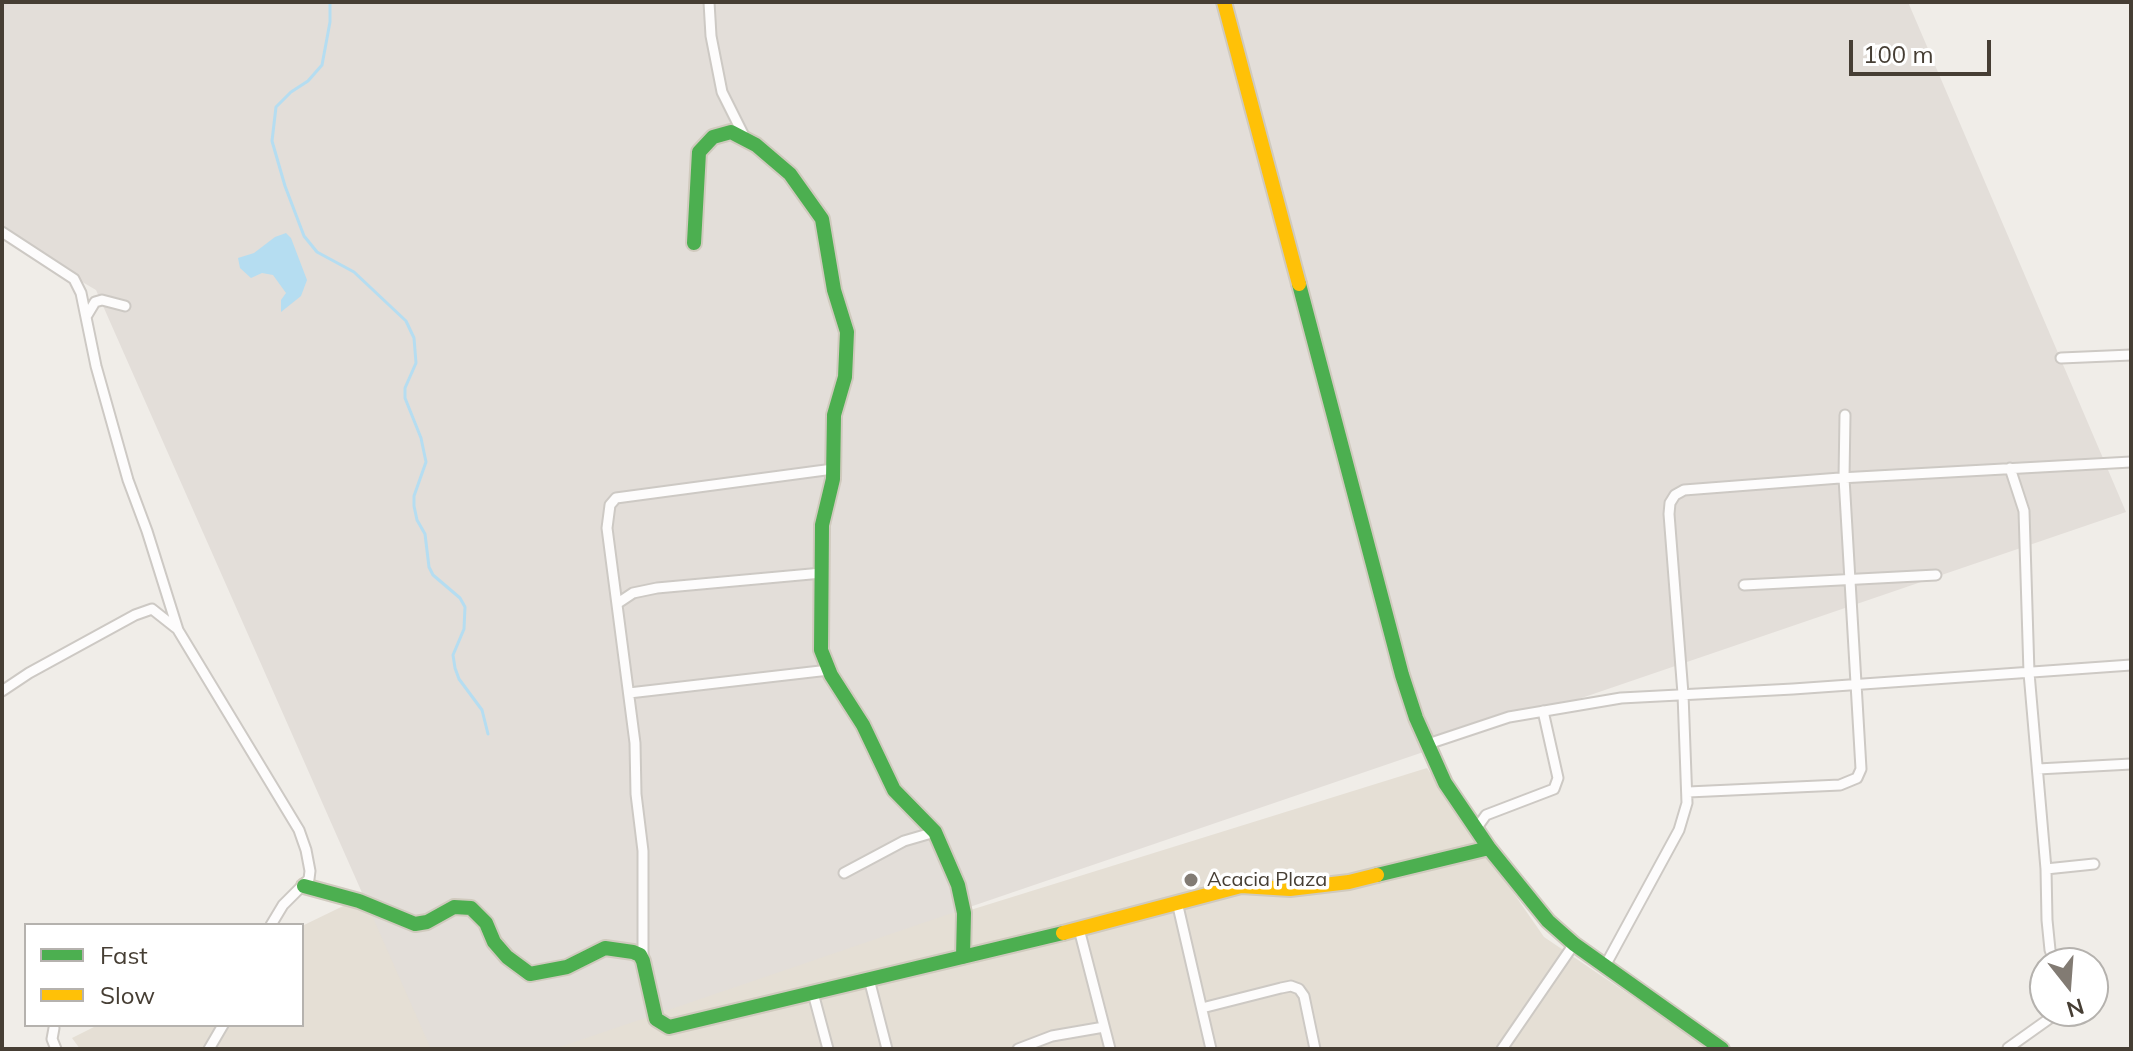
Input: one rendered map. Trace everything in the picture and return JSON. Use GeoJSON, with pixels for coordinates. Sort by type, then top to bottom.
{"type":"FeatureCollection","features":[{"type":"Feature","properties":{"kind":"street"},"geometry":{"type":"LineString","coordinates":[[709,2],[711,36],[722,92],[745,138]]}},
{"type":"Feature","properties":{"kind":"street"},"geometry":{"type":"LineString","coordinates":[[1224,2],[1402,675],[1445,783],[1489,848],[1548,921],[1574,944],[1716,1046]]}},
{"type":"Feature","properties":{"kind":"street"},"geometry":{"type":"LineString","coordinates":[[694,243],[699,152],[713,137],[731,132],[745,138],[790,174],[822,219],[834,290],[847,332],[845,377],[834,415],[833,469],[822,525],[821,650],[829,670],[863,725],[894,790],[935,832],[958,885],[964,913],[963,957]]}},
{"type":"Feature","properties":{"kind":"street"},"geometry":{"type":"LineString","coordinates":[[2,232],[74,279],[81,293],[96,366],[128,480],[178,630],[299,830],[310,871],[304,886],[283,905],[272,923]]}},
{"type":"Feature","properties":{"kind":"street"},"geometry":{"type":"LineString","coordinates":[[86,317],[95,302],[102,300],[125,306]]}},
{"type":"Feature","properties":{"kind":"street"},"geometry":{"type":"LineString","coordinates":[[2061,358],[2131,355]]}},
{"type":"Feature","properties":{"kind":"street"},"geometry":{"type":"LineString","coordinates":[[1688,792],[1813,787],[1850,782],[1861,769],[1844,478],[1845,415]]}},
{"type":"Feature","properties":{"kind":"street"},"geometry":{"type":"LineString","coordinates":[[1605,966],[1679,830],[1688,792],[1669,514],[1675,495],[1684,490],[1844,478],[2131,462]]}},
{"type":"Feature","properties":{"kind":"street"},"geometry":{"type":"LineString","coordinates":[[2010,468],[2024,511],[2029,673],[2050,947]]}},
{"type":"Feature","properties":{"kind":"street"},"geometry":{"type":"LineString","coordinates":[[833,469],[616,498],[610,505],[607,528],[635,743],[637,808],[643,851],[643,961],[653,1012],[656,1019],[669,1027],[1079,929],[1241,886],[1290,889],[1349,882],[1489,848]]}},
{"type":"Feature","properties":{"kind":"street"},"geometry":{"type":"LineString","coordinates":[[618,603],[633,593],[657,588],[822,573]]}},
{"type":"Feature","properties":{"kind":"street"},"geometry":{"type":"LineString","coordinates":[[1744,585],[1936,575]]}},
{"type":"Feature","properties":{"kind":"street"},"geometry":{"type":"LineString","coordinates":[[2,691],[135,615],[152,609],[178,630]]}},
{"type":"Feature","properties":{"kind":"street"},"geometry":{"type":"LineString","coordinates":[[1428,744],[1509,717],[1621,698],[2131,665]]}},
{"type":"Feature","properties":{"kind":"street"},"geometry":{"type":"LineString","coordinates":[[629,693],[829,670]]}},
{"type":"Feature","properties":{"kind":"street"},"geometry":{"type":"LineString","coordinates":[[1476,829],[1486,815],[1554,789],[1558,778],[1543,711]]}},
{"type":"Feature","properties":{"kind":"street"},"geometry":{"type":"LineString","coordinates":[[2038,769],[2131,764]]}},
{"type":"Feature","properties":{"kind":"street"},"geometry":{"type":"LineString","coordinates":[[844,873],[904,841],[935,832]]}},
{"type":"Feature","properties":{"kind":"street"},"geometry":{"type":"LineString","coordinates":[[2046,869],[2094,864]]}},
{"type":"Feature","properties":{"kind":"street"},"geometry":{"type":"LineString","coordinates":[[304,886],[359,901],[415,924],[427,922],[454,907],[463,905],[471,908],[486,923],[494,942],[507,957],[530,974],[567,967],[605,948],[633,952],[640,955],[643,961]]}},
{"type":"Feature","properties":{"kind":"street"},"geometry":{"type":"LineString","coordinates":[[1177,902],[1211,1049]]}},
{"type":"Feature","properties":{"kind":"street"},"geometry":{"type":"LineString","coordinates":[[1079,929],[1110,1049]]}},
{"type":"Feature","properties":{"kind":"street"},"geometry":{"type":"LineString","coordinates":[[1502,1049],[1574,944]]}},
{"type":"Feature","properties":{"kind":"street"},"geometry":{"type":"LineString","coordinates":[[869,979],[887,1049]]}},
{"type":"Feature","properties":{"kind":"street"},"geometry":{"type":"LineString","coordinates":[[1202,1008],[1291,986],[1299,989],[1304,996],[1315,1049]]}},
{"type":"Feature","properties":{"kind":"street"},"geometry":{"type":"LineString","coordinates":[[813,993],[828,1049]]}},
{"type":"Feature","properties":{"kind":"street"},"geometry":{"type":"LineString","coordinates":[[209,1049],[222,1027]]}},
{"type":"Feature","properties":{"kind":"street"},"geometry":{"type":"LineString","coordinates":[[1018,1049],[1052,1036],[1104,1027]]}},
{"type":"Feature","properties":{"kind":"street"},"geometry":{"type":"LineString","coordinates":[[2008,1048],[2038,1027]]}},
{"type":"Feature","properties":{"kind":"street"},"geometry":{"type":"LineString","coordinates":[[54,1028],[52,1039],[56,1049]]}},
{"type":"Feature","properties":{"kind":"shaded area"},"geometry":{"type":"Polygon","coordinates":[[[2,2],[1908,2],[2126,512],[554,1049],[431,1049],[96,290],[2,235],[2,2]]]}},
{"type":"Feature","properties":{"kind":"shaded area"},"geometry":{"type":"Polygon","coordinates":[[[1427,768],[1544,937],[1710,1049],[80,1049],[72,1038],[94,1027],[304,1027],[304,925],[617,773],[964,912],[1427,768]]]}},
{"type":"Feature","properties":{"kind":"water"},"geometry":{"type":"Polygon","coordinates":[[[286,233],[291,238],[307,280],[301,296],[281,312],[281,300],[286,293],[273,275],[262,273],[251,278],[240,268],[238,258],[254,253],[275,237],[286,233]]]}},
{"type":"Feature","properties":{"kind":"waterway"},"geometry":{"type":"LineString","coordinates":[[330,2],[330,22],[322,65],[276,107],[272,141],[304,236],[317,252],[354,272],[406,321],[414,338],[416,363],[405,388],[405,398],[421,438],[426,462],[414,496],[414,506],[425,534],[433,575],[460,598],[465,607],[464,629],[453,655],[455,668],[459,679],[482,710],[488,734]]}},
{"type":"Feature","properties":{"kind":"traffic: fast"},"geometry":{"type":"LineString","coordinates":[[694,243],[699,152],[713,137],[731,132],[756,145],[790,174],[822,219],[834,290],[847,332],[845,377],[834,415],[833,479],[822,525],[821,650],[831,675],[863,725],[894,790],[935,832],[958,885],[964,913],[963,957]]}},
{"type":"Feature","properties":{"kind":"traffic: fast"},"geometry":{"type":"LineString","coordinates":[[1299,284],[1402,675],[1416,718],[1445,783],[1489,848],[1548,921],[1574,944],[1722,1049]]}},
{"type":"Feature","properties":{"kind":"traffic: fast"},"geometry":{"type":"LineString","coordinates":[[1377,875],[1489,848]]}},
{"type":"Feature","properties":{"kind":"traffic: fast"},"geometry":{"type":"LineString","coordinates":[[304,886],[359,901],[415,924],[427,922],[454,907],[471,908],[486,923],[494,942],[507,957],[530,974],[567,967],[605,948],[633,952],[640,955],[643,961],[656,1019],[669,1027],[1063,933]]}},
{"type":"Feature","properties":{"kind":"traffic: slow"},"geometry":{"type":"LineString","coordinates":[[1224,2],[1299,284]]}},
{"type":"Feature","properties":{"kind":"traffic: slow"},"geometry":{"type":"LineString","coordinates":[[1063,933],[1241,886],[1290,889],[1349,882],[1377,875]]}},
{"type":"Feature","properties":{"kind":"place","name":"Acacia Plaza"},"geometry":{"type":"Point","coordinates":[1191,880]}}]}
